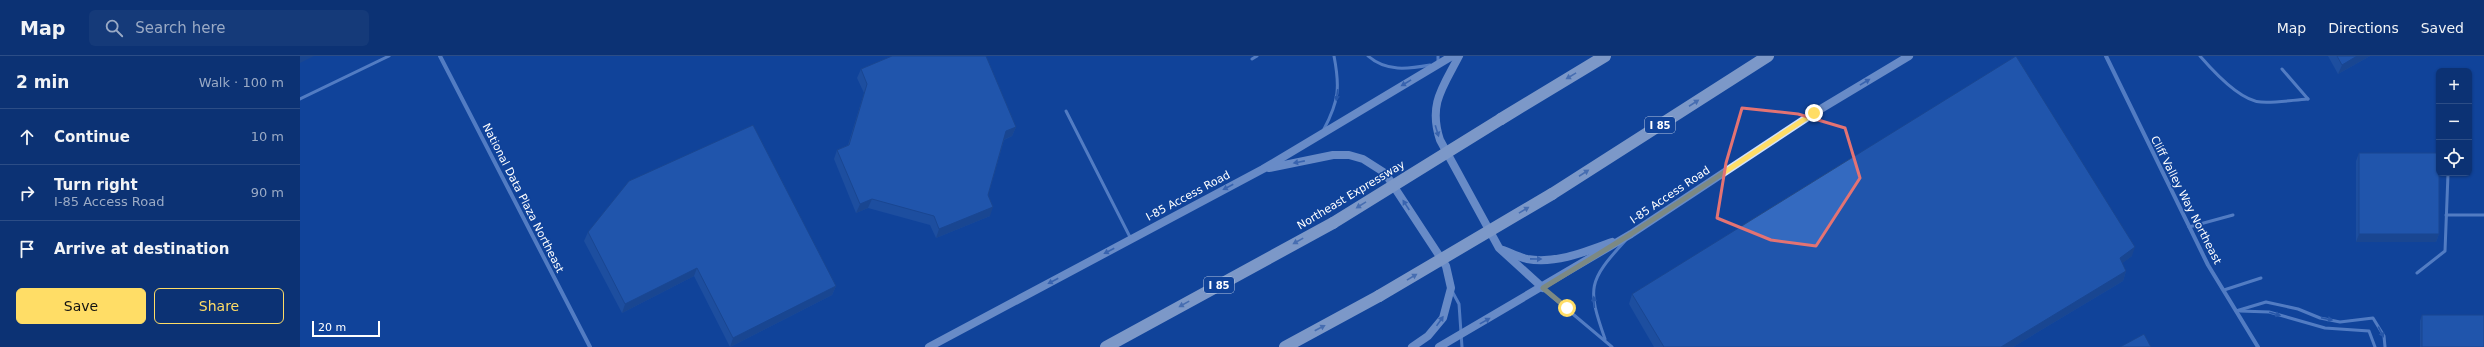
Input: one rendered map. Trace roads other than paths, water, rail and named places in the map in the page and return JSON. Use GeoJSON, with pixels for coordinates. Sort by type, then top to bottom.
{"type":"FeatureCollection","features":[{"type":"Feature","properties":{"kind":"highway","name":"Northeast Expressway"},"geometry":{"type":"LineString","coordinates":[[1106,347],[1332,223],[1605,56]]}},
{"type":"Feature","properties":{"kind":"highway","name":"I 85"},"geometry":{"type":"LineString","coordinates":[[1285,347],[1379,296],[1552,194],[1768,56]]}},
{"type":"Feature","properties":{"kind":"main road","name":"I-85 Access Road"},"geometry":{"type":"LineString","coordinates":[[929,347],[1263,169],[1322,134],[1438,60],[1452,56]]}},
{"type":"Feature","properties":{"kind":"main road"},"geometry":{"type":"LineString","coordinates":[[1460,56],[1436,102],[1434,123],[1440,140],[1499,248],[1543,288]]}},
{"type":"Feature","properties":{"kind":"main road","name":"I-85 Access Road"},"geometry":{"type":"LineString","coordinates":[[1439,347],[1543,288],[1631,234],[1814,113],[1909,56]]}},
{"type":"Feature","properties":{"kind":"main road"},"geometry":{"type":"LineString","coordinates":[[1263,169],[1332,155],[1349,155],[1363,159],[1385,173],[1446,266],[1451,288],[1443,318],[1428,336],[1412,347]]}},
{"type":"Feature","properties":{"kind":"main road"},"geometry":{"type":"LineString","coordinates":[[1499,248],[1527,259],[1553,259],[1582,253],[1631,234]]}},
{"type":"Feature","properties":{"kind":"street","name":"National Data Plaza Northeast"},"geometry":{"type":"LineString","coordinates":[[440,56],[590,347]]}},
{"type":"Feature","properties":{"kind":"street","name":"Cliff Valley Way Northeast"},"geometry":{"type":"LineString","coordinates":[[2106,56],[2189,226],[2224,290],[2258,347]]}},
{"type":"Feature","properties":{"kind":"lane"},"geometry":{"type":"LineString","coordinates":[[300,99],[389,56]]}},
{"type":"Feature","properties":{"kind":"lane"},"geometry":{"type":"LineString","coordinates":[[1252,58],[1257,56]]}},
{"type":"Feature","properties":{"kind":"lane"},"geometry":{"type":"LineString","coordinates":[[1322,134],[1335,109],[1338,92],[1334,56]]}},
{"type":"Feature","properties":{"kind":"lane"},"geometry":{"type":"LineString","coordinates":[[1368,56],[1388,68],[1405,69],[1438,60]]}},
{"type":"Feature","properties":{"kind":"lane"},"geometry":{"type":"LineString","coordinates":[[2200,56],[2219,78],[2245,95],[2260,102],[2308,99],[2282,69]]}},
{"type":"Feature","properties":{"kind":"lane"},"geometry":{"type":"LineString","coordinates":[[1066,111],[1131,239]]}},
{"type":"Feature","properties":{"kind":"lane"},"geometry":{"type":"LineString","coordinates":[[2417,273],[2445,251],[2448,176]]}},
{"type":"Feature","properties":{"kind":"lane"},"geometry":{"type":"LineString","coordinates":[[2189,226],[2233,215]]}},
{"type":"Feature","properties":{"kind":"lane"},"geometry":{"type":"LineString","coordinates":[[2446,215],[2484,215]]}},
{"type":"Feature","properties":{"kind":"lane"},"geometry":{"type":"LineString","coordinates":[[1605,339],[1595,311],[1593,283],[1605,263],[1631,234]]}},
{"type":"Feature","properties":{"kind":"lane"},"geometry":{"type":"LineString","coordinates":[[2224,290],[2261,278]]}},
{"type":"Feature","properties":{"kind":"lane"},"geometry":{"type":"LineString","coordinates":[[1451,288],[1459,304],[1462,347]]}},
{"type":"Feature","properties":{"kind":"lane"},"geometry":{"type":"LineString","coordinates":[[1543,288],[1605,339],[1612,347]]}},
{"type":"Feature","properties":{"kind":"lane"},"geometry":{"type":"LineString","coordinates":[[2236,311],[2266,302],[2298,309],[2320,318],[2340,322],[2373,318],[2384,336],[2385,347]]}},
{"type":"Feature","properties":{"kind":"lane"},"geometry":{"type":"LineString","coordinates":[[2236,311],[2270,312],[2325,328],[2369,331],[2374,347]]}}]}
